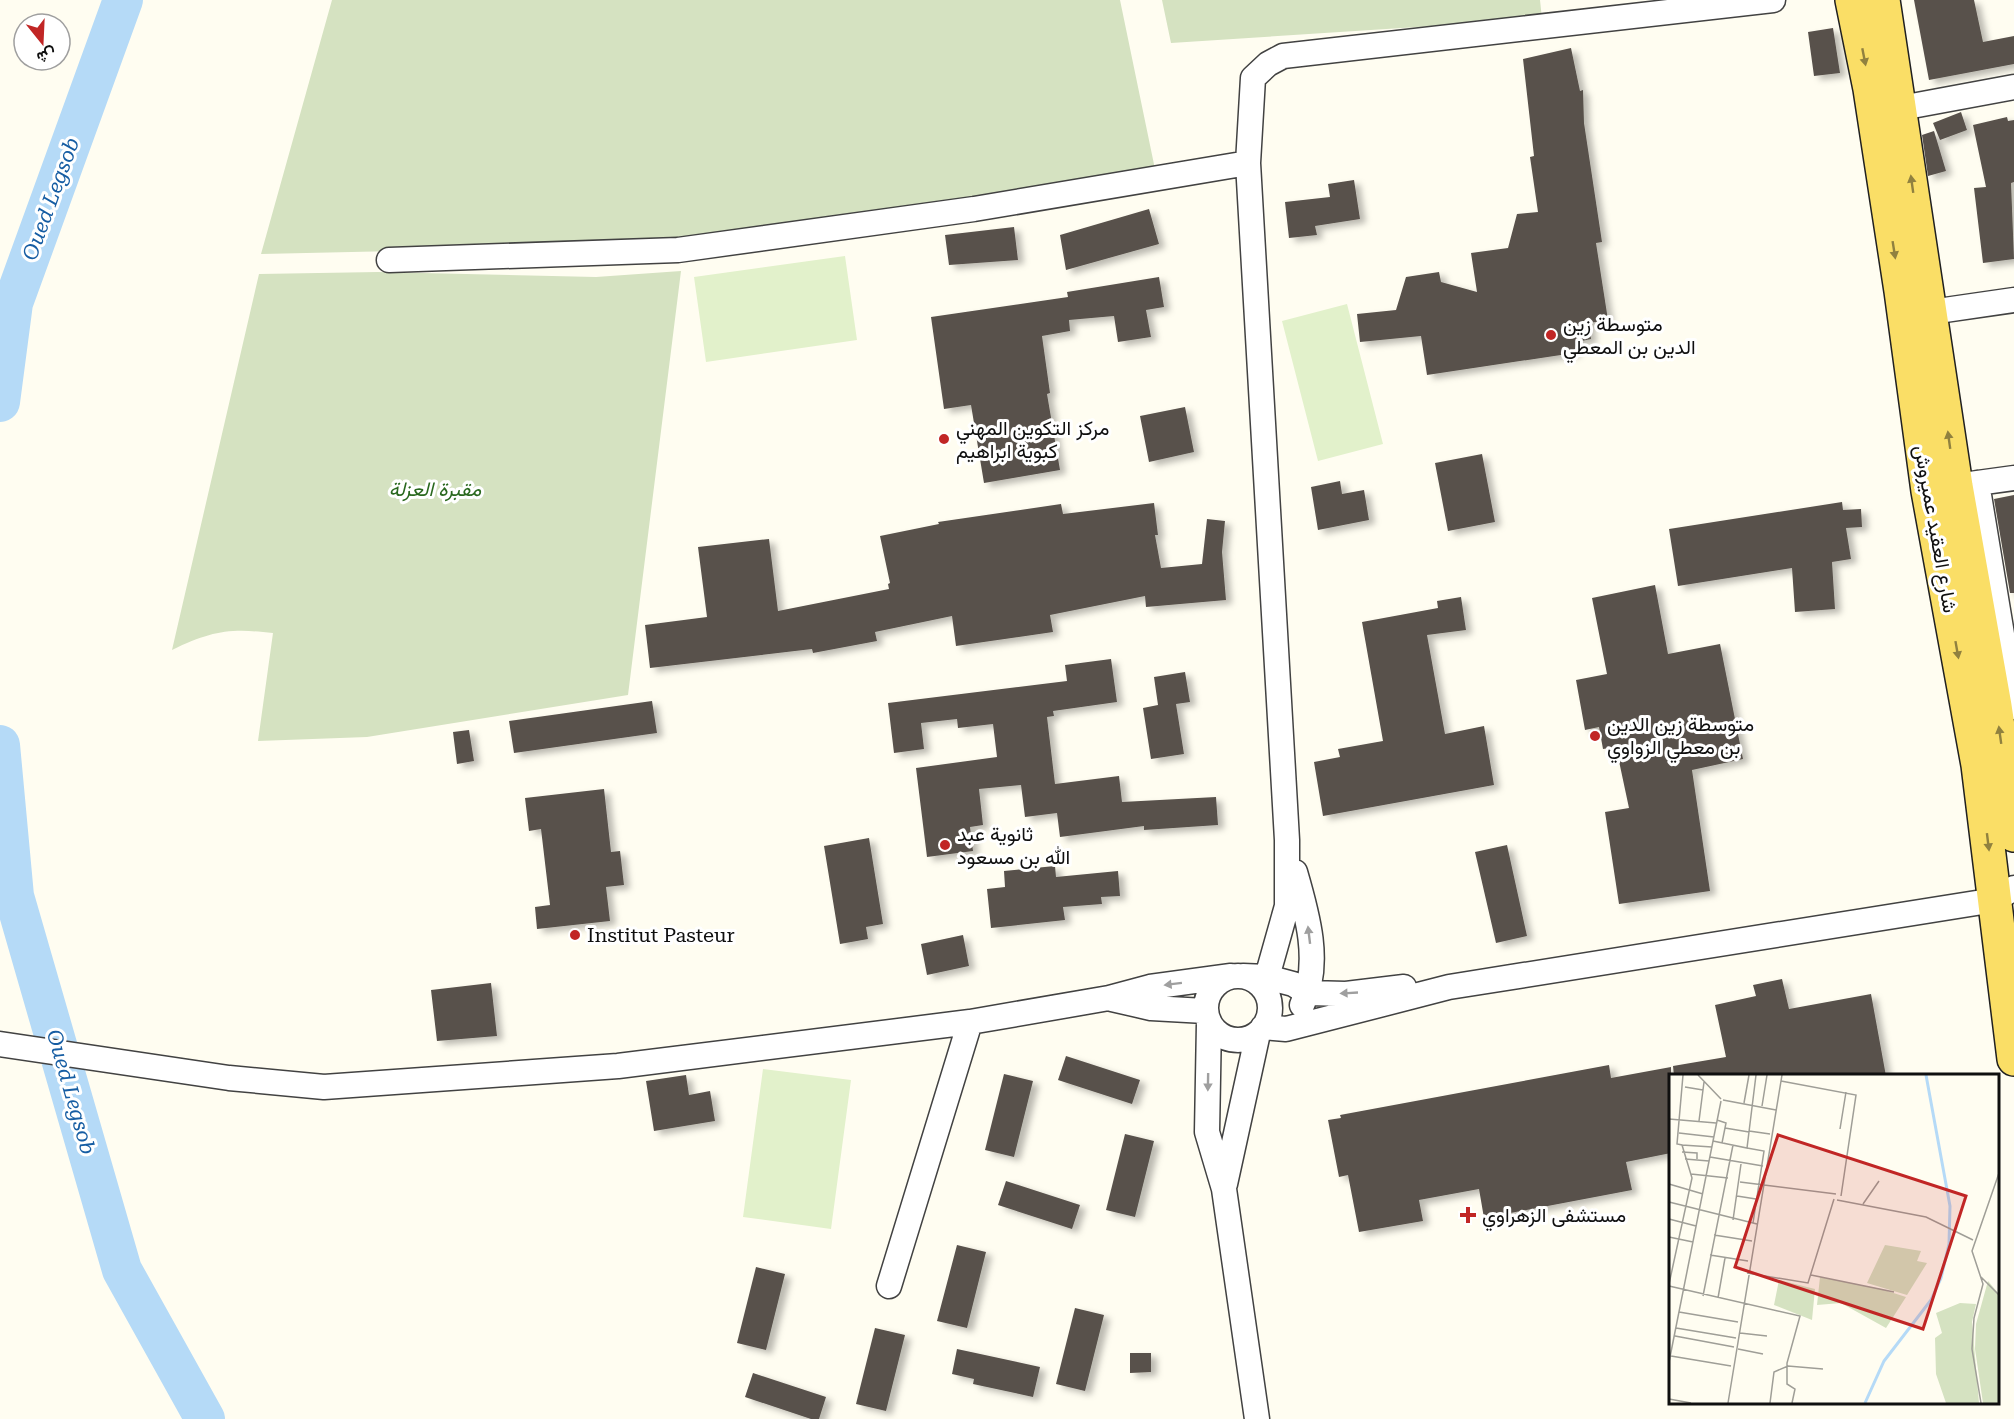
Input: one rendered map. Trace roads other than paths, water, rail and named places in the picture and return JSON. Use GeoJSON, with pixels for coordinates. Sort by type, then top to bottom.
{"type":"FeatureCollection","features":[{"type":"Feature","properties":{"kind":"main road","name":"شارع العقيد عميروش"},"geometry":{"type":"LineString","coordinates":[[1852,0],[1870,89],[1896,257],[1954,487],[1995,706],[2014,835]]}},
{"type":"Feature","properties":{"kind":"main road","name":"شارع العقيد عميروش"},"geometry":{"type":"LineString","coordinates":[[1884,0],[1931,312],[1954,487],[1978,765],[2005,894],[2014,1059]]}},
{"type":"Feature","properties":{"kind":"street"},"geometry":{"type":"LineString","coordinates":[[1247,977],[1287,906],[1287,840],[1248,163],[1253,78],[1268,64],[1283,56],[1773,0]]}},
{"type":"Feature","properties":{"kind":"street"},"geometry":{"type":"LineString","coordinates":[[1901,108],[2014,87]]}},
{"type":"Feature","properties":{"kind":"street"},"geometry":{"type":"LineString","coordinates":[[389,260],[678,250],[975,209],[1248,163]]}},
{"type":"Feature","properties":{"kind":"street"},"geometry":{"type":"LineString","coordinates":[[1931,312],[2014,300]]}},
{"type":"Feature","properties":{"kind":"street"},"geometry":{"type":"LineString","coordinates":[[2014,478],[1954,487],[2014,707]]}},
{"type":"Feature","properties":{"kind":"street"},"geometry":{"type":"LineString","coordinates":[[1269,1030],[1308,993],[1311,971],[1306,912],[1287,840]]}},
{"type":"Feature","properties":{"kind":"street"},"geometry":{"type":"LineString","coordinates":[[1207,1017],[1215,1031],[1232,1040],[1241,1040],[1269,1030],[1449,987],[2005,894]]}},
{"type":"Feature","properties":{"kind":"street"},"geometry":{"type":"LineString","coordinates":[[0,1044],[229,1078],[324,1087],[618,1066],[970,1022],[1109,998],[1150,987],[1247,977],[1293,984],[1308,993],[1346,994],[1408,987],[1449,987]]}},
{"type":"Feature","properties":{"kind":"street"},"geometry":{"type":"LineString","coordinates":[[1224,1189],[1269,1030],[1268,996],[1253,980],[1247,977],[1215,985],[1209,993],[1207,1132],[1224,1189],[1257,1419]]}},
{"type":"Feature","properties":{"kind":"street"},"geometry":{"type":"LineString","coordinates":[[1109,998],[1151,1008],[1207,1017]]}},
{"type":"Feature","properties":{"kind":"street"},"geometry":{"type":"LineString","coordinates":[[890,1286],[970,1022]]}},
{"type":"Feature","properties":{"kind":"waterway","name":"Oued Legsob"},"geometry":{"type":"LineString","coordinates":[[0,402],[13,303],[123,0]]}},
{"type":"Feature","properties":{"kind":"waterway","name":"Oued Legsob"},"geometry":{"type":"LineString","coordinates":[[0,745],[14,896],[122,1270],[205,1419]]}},
{"type":"Feature","properties":{"kind":"place","name":"متوسطة زين الدين بن المعطي"},"geometry":{"type":"Point","coordinates":[1551,335]}},
{"type":"Feature","properties":{"kind":"place","name":"مركز التكوين المهني كبوية ابراهيم"},"geometry":{"type":"Point","coordinates":[944,439]}},
{"type":"Feature","properties":{"kind":"place","name":"متوسطة زين الدين بن معطي الزواوي"},"geometry":{"type":"Point","coordinates":[1595,736]}},
{"type":"Feature","properties":{"kind":"place","name":"ثانوية عبد الله بن مسعود"},"geometry":{"type":"Point","coordinates":[945,845]}},
{"type":"Feature","properties":{"kind":"place","name":"Institut Pasteur"},"geometry":{"type":"Point","coordinates":[575,935]}},
{"type":"Feature","properties":{"kind":"place","name":"مستشفى الزهراوي"},"geometry":{"type":"Point","coordinates":[1468,1215]}},
{"type":"Feature","properties":{"kind":"park label","name":"مقبرة العزلة"},"geometry":{"type":"Point","coordinates":[435,489]}}]}
